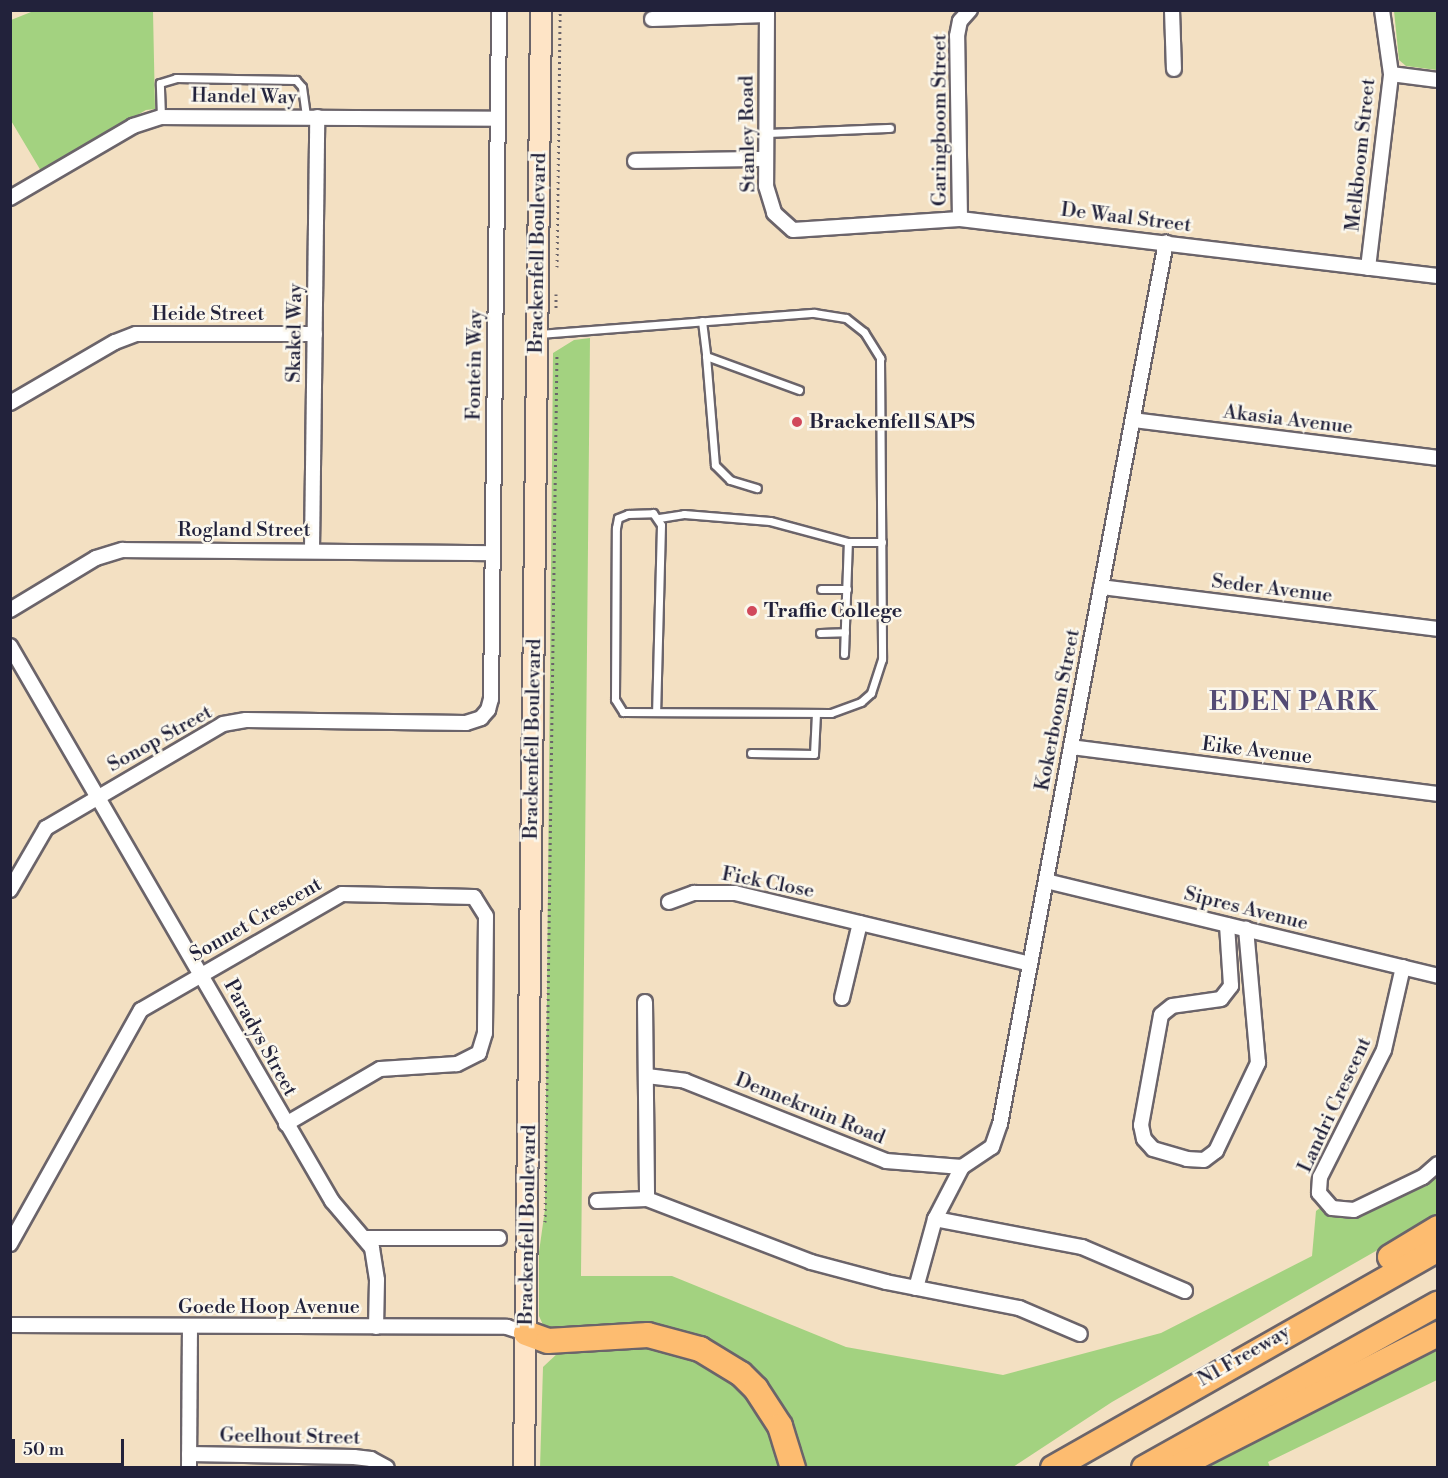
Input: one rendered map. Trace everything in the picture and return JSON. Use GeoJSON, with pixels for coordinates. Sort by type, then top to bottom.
{"type":"FeatureCollection","features":[{"type":"Feature","properties":{"kind":"highway"},"geometry":{"type":"LineString","coordinates":[[1313,1317],[1344,1286],[1437,1228]]}},
{"type":"Feature","properties":{"kind":"highway","name":"N1 Freeway"},"geometry":{"type":"LineString","coordinates":[[1053,1467],[1313,1317],[1437,1249]]}},
{"type":"Feature","properties":{"kind":"highway"},"geometry":{"type":"LineString","coordinates":[[1144,1467],[1437,1304]]}},
{"type":"Feature","properties":{"kind":"highway"},"geometry":{"type":"LineString","coordinates":[[526,1333],[548,1341],[648,1335],[700,1349],[741,1374],[756,1389],[780,1426],[793,1467]]}},
{"type":"Feature","properties":{"kind":"highway"},"geometry":{"type":"LineString","coordinates":[[1175,1467],[1437,1334]]}},
{"type":"Feature","properties":{"kind":"street","name":"Fontein Way"},"geometry":{"type":"LineString","coordinates":[[481,718],[491,699],[499,10]]}},
{"type":"Feature","properties":{"kind":"street","name":"Brackenfell Boulevard"},"geometry":{"type":"LineString","coordinates":[[524,1467],[541,10]]}},
{"type":"Feature","properties":{"kind":"street"},"geometry":{"type":"LineString","coordinates":[[1172,10],[1174,69]]}},
{"type":"Feature","properties":{"kind":"street","name":"Melkboom Street"},"geometry":{"type":"LineString","coordinates":[[1368,267],[1391,74],[1382,10]]}},
{"type":"Feature","properties":{"kind":"street"},"geometry":{"type":"LineString","coordinates":[[652,19],[767,13]]}},
{"type":"Feature","properties":{"kind":"street","name":"Stanley Road"},"geometry":{"type":"LineString","coordinates":[[767,13],[765,133],[767,198],[774,213],[787,227],[809,232]]}},
{"type":"Feature","properties":{"kind":"street","name":"Garingboom Street"},"geometry":{"type":"LineString","coordinates":[[960,219],[957,36],[965,16]]}},
{"type":"Feature","properties":{"kind":"street"},"geometry":{"type":"LineString","coordinates":[[1391,74],[1437,80]]}},
{"type":"Feature","properties":{"kind":"street","name":"Handel Way"},"geometry":{"type":"LineString","coordinates":[[10,198],[133,126],[161,117],[498,119]]}},
{"type":"Feature","properties":{"kind":"street","name":"Skakel Way"},"geometry":{"type":"LineString","coordinates":[[311,117],[315,334],[312,550]]}},
{"type":"Feature","properties":{"kind":"street"},"geometry":{"type":"LineString","coordinates":[[634,161],[765,159]]}},
{"type":"Feature","properties":{"kind":"street","name":"De Waal Street"},"geometry":{"type":"LineString","coordinates":[[809,232],[960,219],[1437,276]]}},
{"type":"Feature","properties":{"kind":"street","name":"Kokerboom Street"},"geometry":{"type":"LineString","coordinates":[[962,1167],[986,1153],[998,1135],[1166,243]]}},
{"type":"Feature","properties":{"kind":"street","name":"Heide Street"},"geometry":{"type":"LineString","coordinates":[[10,403],[115,342],[136,334],[315,334]]}},
{"type":"Feature","properties":{"kind":"street","name":"Akasia Avenue"},"geometry":{"type":"LineString","coordinates":[[1133,420],[1437,458]]}},
{"type":"Feature","properties":{"kind":"street","name":"Rogland Street"},"geometry":{"type":"LineString","coordinates":[[10,610],[96,558],[123,550],[492,553]]}},
{"type":"Feature","properties":{"kind":"street","name":"Seder Avenue"},"geometry":{"type":"LineString","coordinates":[[1101,587],[1437,629]]}},
{"type":"Feature","properties":{"kind":"street","name":"Paradys Street"},"geometry":{"type":"LineString","coordinates":[[10,646],[286,1124],[341,1215],[372,1248],[377,1280],[376,1327]]}},
{"type":"Feature","properties":{"kind":"street","name":"Sonop Street"},"geometry":{"type":"LineString","coordinates":[[10,890],[46,828],[98,796],[232,722],[451,723],[481,718]]}},
{"type":"Feature","properties":{"kind":"street","name":"Eike Avenue"},"geometry":{"type":"LineString","coordinates":[[1071,747],[1437,794]]}},
{"type":"Feature","properties":{"kind":"street","name":"Sipres Avenue"},"geometry":{"type":"LineString","coordinates":[[1046,881],[1437,975]]}},
{"type":"Feature","properties":{"kind":"street","name":"Fick Close"},"geometry":{"type":"LineString","coordinates":[[669,903],[694,893],[735,893],[1030,964]]}},
{"type":"Feature","properties":{"kind":"street","name":"Sonnet Crescent"},"geometry":{"type":"LineString","coordinates":[[10,1244],[132,1023],[156,999],[342,894],[464,894],[480,902],[486,916],[484,1033],[479,1053],[457,1064],[380,1069],[286,1124]]}},
{"type":"Feature","properties":{"kind":"street"},"geometry":{"type":"LineString","coordinates":[[842,998],[860,923]]}},
{"type":"Feature","properties":{"kind":"street"},"geometry":{"type":"LineString","coordinates":[[1227,925],[1231,986],[1221,999],[1172,1006],[1161,1015],[1141,1125],[1144,1139],[1154,1149],[1187,1159],[1204,1160],[1216,1151],[1258,1063],[1246,929]]}},
{"type":"Feature","properties":{"kind":"street","name":"Landri Crescent"},"geometry":{"type":"LineString","coordinates":[[1404,967],[1384,1050],[1320,1177],[1319,1193],[1332,1208],[1354,1210],[1423,1177],[1437,1164]]}},
{"type":"Feature","properties":{"kind":"street"},"geometry":{"type":"LineString","coordinates":[[645,1002],[647,1199]]}},
{"type":"Feature","properties":{"kind":"street","name":"Dennekruin Road"},"geometry":{"type":"LineString","coordinates":[[646,1076],[685,1081],[886,1161],[962,1167]]}},
{"type":"Feature","properties":{"kind":"street"},"geometry":{"type":"LineString","coordinates":[[916,1288],[935,1219],[962,1167]]}},
{"type":"Feature","properties":{"kind":"street"},"geometry":{"type":"LineString","coordinates":[[597,1202],[647,1199],[699,1216],[797,1257],[862,1276],[1019,1308],[1080,1334]]}},
{"type":"Feature","properties":{"kind":"street"},"geometry":{"type":"LineString","coordinates":[[935,1219],[1082,1247],[1185,1291]]}},
{"type":"Feature","properties":{"kind":"street"},"geometry":{"type":"LineString","coordinates":[[365,1238],[499,1238]]}},
{"type":"Feature","properties":{"kind":"street","name":"Goede Hoop Avenue"},"geometry":{"type":"LineString","coordinates":[[10,1325],[507,1328],[526,1333]]}},
{"type":"Feature","properties":{"kind":"street"},"geometry":{"type":"LineString","coordinates":[[189,1461],[190,1326]]}},
{"type":"Feature","properties":{"kind":"street","name":"Geelhout Street"},"geometry":{"type":"LineString","coordinates":[[189,1461],[354,1457],[371,1459],[387,1467]]}},
{"type":"Feature","properties":{"kind":"lane"},"geometry":{"type":"LineString","coordinates":[[161,117],[160,82],[187,78],[296,80],[302,87],[311,117]]}},
{"type":"Feature","properties":{"kind":"lane"},"geometry":{"type":"LineString","coordinates":[[765,133],[890,128]]}},
{"type":"Feature","properties":{"kind":"lane"},"geometry":{"type":"LineString","coordinates":[[536,334],[814,313],[846,318],[875,344],[883,383],[882,659],[878,681],[861,702],[839,711],[816,713],[623,712],[615,699],[616,528],[621,515],[649,512],[659,518],[684,514],[770,521],[848,542],[882,542]]}},
{"type":"Feature","properties":{"kind":"lane"},"geometry":{"type":"LineString","coordinates":[[702,321],[715,465],[729,480],[757,488]]}},
{"type":"Feature","properties":{"kind":"lane"},"geometry":{"type":"LineString","coordinates":[[706,356],[799,390]]}},
{"type":"Feature","properties":{"kind":"lane"},"geometry":{"type":"LineString","coordinates":[[656,712],[659,518]]}},
{"type":"Feature","properties":{"kind":"lane"},"geometry":{"type":"LineString","coordinates":[[844,654],[848,542]]}},
{"type":"Feature","properties":{"kind":"lane"},"geometry":{"type":"LineString","coordinates":[[821,589],[847,589]]}},
{"type":"Feature","properties":{"kind":"lane"},"geometry":{"type":"LineString","coordinates":[[820,633],[845,632]]}},
{"type":"Feature","properties":{"kind":"lane"},"geometry":{"type":"LineString","coordinates":[[751,753],[814,754],[816,713]]}},
{"type":"Feature","properties":{"kind":"path"},"geometry":{"type":"LineString","coordinates":[[557,279],[560,10]]}},
{"type":"Feature","properties":{"kind":"path"},"geometry":{"type":"LineString","coordinates":[[556,291],[556,308]]}},
{"type":"Feature","properties":{"kind":"path"},"geometry":{"type":"LineString","coordinates":[[545,1224],[557,354]]}},
{"type":"Feature","properties":{"kind":"green space"},"geometry":{"type":"Polygon","coordinates":[[[36,10],[153,11],[155,109],[146,110],[41,171],[10,119],[11,20],[36,10]]]}},
{"type":"Feature","properties":{"kind":"green space"},"geometry":{"type":"Polygon","coordinates":[[[1394,11],[1437,11],[1437,70],[1406,66],[1399,60],[1394,11]]]}},
{"type":"Feature","properties":{"kind":"green space"},"geometry":{"type":"Polygon","coordinates":[[[590,338],[581,1276],[672,1276],[846,1347],[1003,1375],[1161,1333],[1312,1256],[1316,1211],[1320,1208],[1339,1217],[1362,1215],[1437,1174],[1437,1216],[1112,1402],[1013,1467],[799,1467],[730,1358],[570,1336],[544,1327],[539,1316],[539,1252],[545,1209],[553,353],[574,340],[590,338]]]}},
{"type":"Feature","properties":{"kind":"green space"},"geometry":{"type":"Polygon","coordinates":[[[617,1342],[672,1348],[722,1371],[763,1409],[787,1468],[540,1468],[543,1367],[559,1352],[617,1342]]]}},
{"type":"Feature","properties":{"kind":"green space"},"geometry":{"type":"Polygon","coordinates":[[[1437,1345],[1437,1380],[1268,1462],[1270,1467],[1199,1468],[1437,1345]]]}},
{"type":"Feature","properties":{"kind":"place","name":"Brackenfell SAPS"},"geometry":{"type":"Point","coordinates":[797,422]}},
{"type":"Feature","properties":{"kind":"place","name":"Traffic College"},"geometry":{"type":"Point","coordinates":[752,611]}},
{"type":"Feature","properties":{"kind":"district","name":"EDEN PARK"},"geometry":{"type":"Point","coordinates":[1294,703]}}]}
